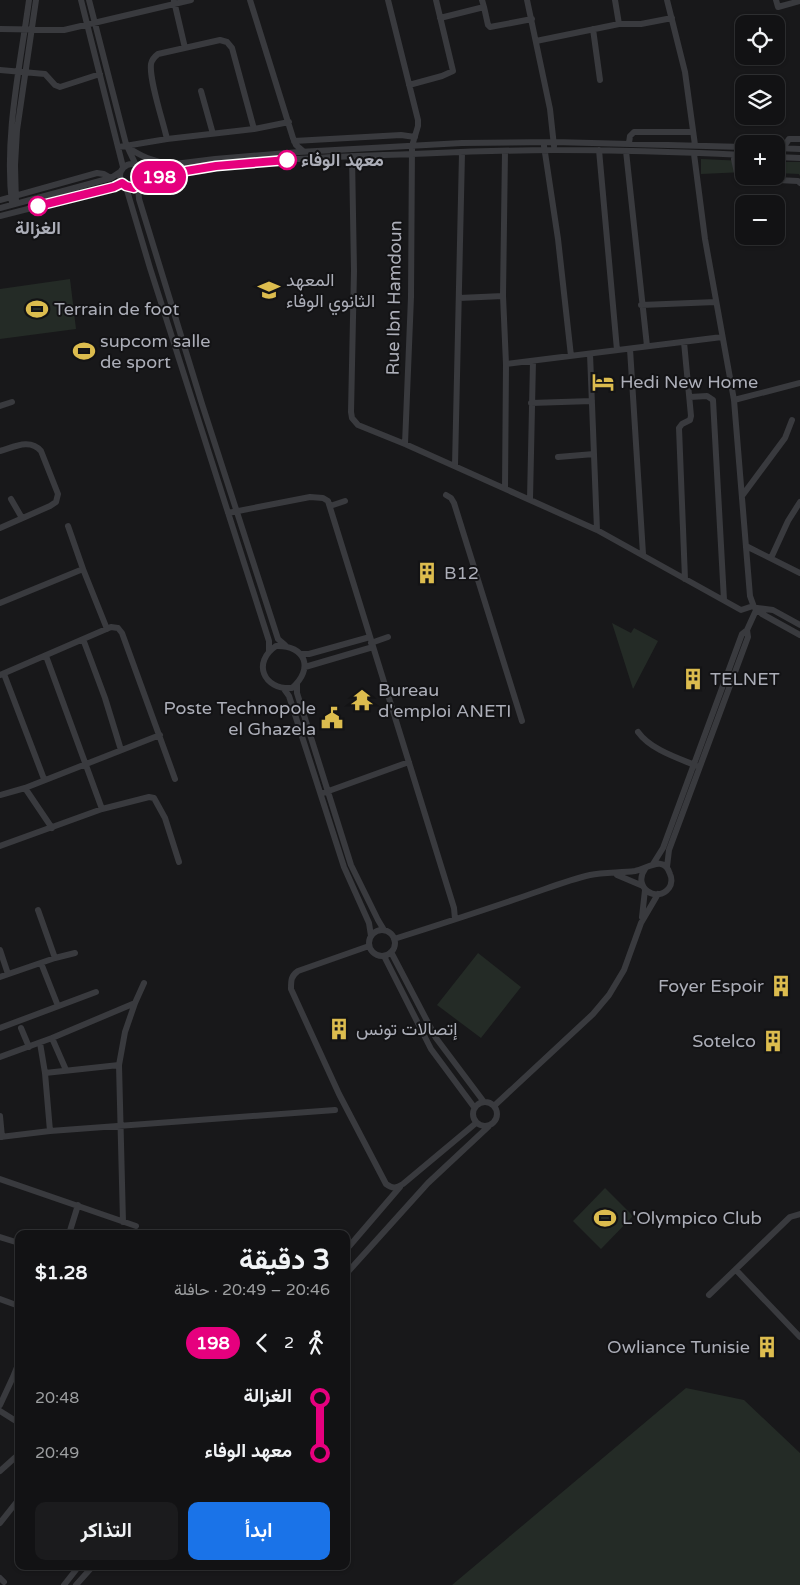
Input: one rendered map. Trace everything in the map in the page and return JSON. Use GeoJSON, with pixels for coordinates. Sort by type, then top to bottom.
{"type":"FeatureCollection","features":[{"type":"Feature","properties":{"kind":"street"},"geometry":{"type":"LineString","coordinates":[[14,204],[11,130],[28,29],[29,0]]}},
{"type":"Feature","properties":{"kind":"street"},"geometry":{"type":"LineString","coordinates":[[28,29],[36,0]]}},
{"type":"Feature","properties":{"kind":"street"},"geometry":{"type":"LineString","coordinates":[[81,0],[91,24],[124,146],[122,170],[124,185],[269,641],[269,651]]}},
{"type":"Feature","properties":{"kind":"street"},"geometry":{"type":"LineString","coordinates":[[89,0],[91,24],[100,74],[124,146],[145,174],[138,199],[278,640],[300,654],[304,660],[305,668],[301,679],[292,688],[284,689]]}},
{"type":"Feature","properties":{"kind":"street"},"geometry":{"type":"LineString","coordinates":[[0,29],[57,30],[91,24],[175,2],[191,0]]}},
{"type":"Feature","properties":{"kind":"street"},"geometry":{"type":"LineString","coordinates":[[250,0],[294,141],[303,151]]}},
{"type":"Feature","properties":{"kind":"street","name":"Rue Ibn Hamdoun"},"geometry":{"type":"LineString","coordinates":[[388,0],[418,114],[418,126],[412,146],[411,297],[405,444]]}},
{"type":"Feature","properties":{"kind":"street"},"geometry":{"type":"LineString","coordinates":[[410,85],[453,71],[436,0]]}},
{"type":"Feature","properties":{"kind":"street"},"geometry":{"type":"LineString","coordinates":[[482,0],[490,27],[532,19]]}},
{"type":"Feature","properties":{"kind":"street"},"geometry":{"type":"LineString","coordinates":[[527,0],[550,109],[554,150]]}},
{"type":"Feature","properties":{"kind":"street"},"geometry":{"type":"LineString","coordinates":[[615,0],[619,24]]}},
{"type":"Feature","properties":{"kind":"street"},"geometry":{"type":"LineString","coordinates":[[667,0],[685,72],[695,146]]}},
{"type":"Feature","properties":{"kind":"street"},"geometry":{"type":"LineString","coordinates":[[776,0],[778,7],[800,0]]}},
{"type":"Feature","properties":{"kind":"street"},"geometry":{"type":"LineString","coordinates":[[175,2],[185,48]]}},
{"type":"Feature","properties":{"kind":"street"},"geometry":{"type":"LineString","coordinates":[[440,18],[484,8]]}},
{"type":"Feature","properties":{"kind":"street"},"geometry":{"type":"LineString","coordinates":[[536,41],[619,24],[641,24],[672,18]]}},
{"type":"Feature","properties":{"kind":"street"},"geometry":{"type":"LineString","coordinates":[[592,29],[600,80]]}},
{"type":"Feature","properties":{"kind":"street"},"geometry":{"type":"LineString","coordinates":[[167,139],[152,74],[151,61],[158,54],[220,40],[227,42],[232,48],[254,129]]}},
{"type":"Feature","properties":{"kind":"street"},"geometry":{"type":"LineString","coordinates":[[0,70],[45,74],[55,85],[60,87],[100,74]]}},
{"type":"Feature","properties":{"kind":"street"},"geometry":{"type":"LineString","coordinates":[[201,91],[213,134]]}},
{"type":"Feature","properties":{"kind":"street"},"geometry":{"type":"LineString","coordinates":[[124,146],[254,129],[289,122]]}},
{"type":"Feature","properties":{"kind":"street"},"geometry":{"type":"LineString","coordinates":[[629,143],[630,136],[634,132],[693,132]]}},
{"type":"Feature","properties":{"kind":"street"},"geometry":{"type":"LineString","coordinates":[[294,141],[401,135],[415,137]]}},
{"type":"Feature","properties":{"kind":"street"},"geometry":{"type":"LineString","coordinates":[[785,142],[788,139],[800,139]]}},
{"type":"Feature","properties":{"kind":"street"},"geometry":{"type":"LineString","coordinates":[[544,142],[558,239],[571,356]]}},
{"type":"Feature","properties":{"kind":"street"},"geometry":{"type":"LineString","coordinates":[[0,208],[111,178],[131,163],[150,167],[303,151],[544,142],[735,147]]}},
{"type":"Feature","properties":{"kind":"street"},"geometry":{"type":"LineString","coordinates":[[672,145],[672,153]]}},
{"type":"Feature","properties":{"kind":"street"},"geometry":{"type":"LineString","coordinates":[[124,146],[145,158],[158,162],[180,164]]}},
{"type":"Feature","properties":{"kind":"street"},"geometry":{"type":"LineString","coordinates":[[785,148],[800,149]]}},
{"type":"Feature","properties":{"kind":"street"},"geometry":{"type":"LineString","coordinates":[[0,216],[114,187],[124,185],[130,188],[174,173],[255,162],[412,153],[545,150],[599,150],[735,156]]}},
{"type":"Feature","properties":{"kind":"street"},"geometry":{"type":"LineString","coordinates":[[599,150],[617,350]]}},
{"type":"Feature","properties":{"kind":"street"},"geometry":{"type":"LineString","coordinates":[[504,151],[505,488]]}},
{"type":"Feature","properties":{"kind":"street"},"geometry":{"type":"LineString","coordinates":[[626,151],[647,346]]}},
{"type":"Feature","properties":{"kind":"street"},"geometry":{"type":"LineString","coordinates":[[455,466],[462,153]]}},
{"type":"Feature","properties":{"kind":"street"},"geometry":{"type":"LineString","coordinates":[[613,874],[644,888],[652,894],[658,894],[669,888],[672,880],[667,867],[669,850],[708,732],[748,637],[747,630],[755,607],[749,585],[734,400],[716,302],[694,154]]}},
{"type":"Feature","properties":{"kind":"street"},"geometry":{"type":"LineString","coordinates":[[352,156],[354,271],[352,418],[358,425],[405,444],[597,530],[742,610],[755,607],[773,610],[800,625]]}},
{"type":"Feature","properties":{"kind":"street"},"geometry":{"type":"LineString","coordinates":[[785,157],[800,158]]}},
{"type":"Feature","properties":{"kind":"street"},"geometry":{"type":"LineString","coordinates":[[734,159],[737,174],[740,178],[798,181],[800,183]]}},
{"type":"Feature","properties":{"kind":"street"},"geometry":{"type":"LineString","coordinates":[[0,200],[96,173],[104,174],[111,178]]}},
{"type":"Feature","properties":{"kind":"street"},"geometry":{"type":"LineString","coordinates":[[459,298],[503,296]]}},
{"type":"Feature","properties":{"kind":"street"},"geometry":{"type":"LineString","coordinates":[[642,305],[716,302]]}},
{"type":"Feature","properties":{"kind":"street"},"geometry":{"type":"LineString","coordinates":[[506,364],[722,337]]}},
{"type":"Feature","properties":{"kind":"street"},"geometry":{"type":"LineString","coordinates":[[684,342],[691,419],[679,428],[686,578]]}},
{"type":"Feature","properties":{"kind":"street"},"geometry":{"type":"LineString","coordinates":[[630,348],[643,554]]}},
{"type":"Feature","properties":{"kind":"street"},"geometry":{"type":"LineString","coordinates":[[590,354],[597,530]]}},
{"type":"Feature","properties":{"kind":"street"},"geometry":{"type":"LineString","coordinates":[[530,499],[533,361]]}},
{"type":"Feature","properties":{"kind":"street"},"geometry":{"type":"LineString","coordinates":[[734,400],[800,383]]}},
{"type":"Feature","properties":{"kind":"street"},"geometry":{"type":"LineString","coordinates":[[690,397],[706,396],[713,400],[724,600]]}},
{"type":"Feature","properties":{"kind":"street"},"geometry":{"type":"LineString","coordinates":[[531,403],[592,401]]}},
{"type":"Feature","properties":{"kind":"street"},"geometry":{"type":"LineString","coordinates":[[0,406],[12,402]]}},
{"type":"Feature","properties":{"kind":"street"},"geometry":{"type":"LineString","coordinates":[[742,496],[786,438],[792,420]]}},
{"type":"Feature","properties":{"kind":"street"},"geometry":{"type":"LineString","coordinates":[[0,451],[25,444],[37,447],[57,490],[58,498],[56,502],[0,528]]}},
{"type":"Feature","properties":{"kind":"street"},"geometry":{"type":"LineString","coordinates":[[558,457],[594,454]]}},
{"type":"Feature","properties":{"kind":"street"},"geometry":{"type":"LineString","coordinates":[[446,495],[454,503],[522,721]]}},
{"type":"Feature","properties":{"kind":"street"},"geometry":{"type":"LineString","coordinates":[[228,513],[310,498],[327,499],[410,762],[454,908],[455,919]]}},
{"type":"Feature","properties":{"kind":"street"},"geometry":{"type":"LineString","coordinates":[[11,499],[22,518]]}},
{"type":"Feature","properties":{"kind":"street"},"geometry":{"type":"LineString","coordinates":[[330,506],[345,502]]}},
{"type":"Feature","properties":{"kind":"street"},"geometry":{"type":"LineString","coordinates":[[771,558],[788,521],[800,502]]}},
{"type":"Feature","properties":{"kind":"street"},"geometry":{"type":"LineString","coordinates":[[68,526],[82,569],[107,629]]}},
{"type":"Feature","properties":{"kind":"street"},"geometry":{"type":"LineString","coordinates":[[746,546],[800,573]]}},
{"type":"Feature","properties":{"kind":"street"},"geometry":{"type":"LineString","coordinates":[[0,603],[82,569]]}},
{"type":"Feature","properties":{"kind":"street"},"geometry":{"type":"LineString","coordinates":[[755,607],[767,617],[800,635]]}},
{"type":"Feature","properties":{"kind":"street"},"geometry":{"type":"LineString","coordinates":[[44,779],[2,674],[113,626],[118,628],[124,640],[175,779]]}},
{"type":"Feature","properties":{"kind":"street"},"geometry":{"type":"LineString","coordinates":[[305,668],[388,637]]}},
{"type":"Feature","properties":{"kind":"street"},"geometry":{"type":"LineString","coordinates":[[83,639],[105,698],[121,750]]}},
{"type":"Feature","properties":{"kind":"street"},"geometry":{"type":"LineString","coordinates":[[300,654],[371,642]]}},
{"type":"Feature","properties":{"kind":"street"},"geometry":{"type":"LineString","coordinates":[[285,645],[276,646],[269,651],[263,666],[264,675],[271,683],[284,689],[290,696],[344,867],[369,923],[371,936],[369,946],[375,954],[384,956],[392,952],[395,943],[390,932],[379,930],[371,936]]}},
{"type":"Feature","properties":{"kind":"street"},"geometry":{"type":"LineString","coordinates":[[46,656],[102,809]]}},
{"type":"Feature","properties":{"kind":"street"},"geometry":{"type":"LineString","coordinates":[[297,684],[297,693],[351,865],[384,930]]}},
{"type":"Feature","properties":{"kind":"street"},"geometry":{"type":"LineString","coordinates":[[638,732],[647,742],[696,766]]}},
{"type":"Feature","properties":{"kind":"street"},"geometry":{"type":"LineString","coordinates":[[0,795],[25,788],[160,735]]}},
{"type":"Feature","properties":{"kind":"street"},"geometry":{"type":"LineString","coordinates":[[320,794],[410,762]]}},
{"type":"Feature","properties":{"kind":"street"},"geometry":{"type":"LineString","coordinates":[[641,923],[644,888],[641,874],[653,864],[663,848],[696,766]]}},
{"type":"Feature","properties":{"kind":"street"},"geometry":{"type":"LineString","coordinates":[[25,788],[52,828]]}},
{"type":"Feature","properties":{"kind":"street"},"geometry":{"type":"LineString","coordinates":[[0,846],[102,809],[149,797],[157,800],[165,818],[179,862]]}},
{"type":"Feature","properties":{"kind":"street"},"geometry":{"type":"LineString","coordinates":[[653,864],[662,864],[667,867]]}},
{"type":"Feature","properties":{"kind":"street"},"geometry":{"type":"LineString","coordinates":[[394,939],[588,876],[645,869]]}},
{"type":"Feature","properties":{"kind":"street"},"geometry":{"type":"LineString","coordinates":[[494,1106],[593,1014],[609,995],[624,970],[641,923],[658,894]]}},
{"type":"Feature","properties":{"kind":"street"},"geometry":{"type":"LineString","coordinates":[[38,910],[55,958]]}},
{"type":"Feature","properties":{"kind":"street"},"geometry":{"type":"LineString","coordinates":[[369,946],[298,971],[293,974],[291,989],[339,1094],[386,1184],[396,1188],[403,1184]]}},
{"type":"Feature","properties":{"kind":"street"},"geometry":{"type":"LineString","coordinates":[[0,950],[8,974]]}},
{"type":"Feature","properties":{"kind":"street"},"geometry":{"type":"LineString","coordinates":[[350,1270],[428,1183],[496,1119],[497,1112],[494,1106],[484,1102],[436,1038],[392,952]]}},
{"type":"Feature","properties":{"kind":"street"},"geometry":{"type":"LineString","coordinates":[[0,977],[75,953]]}},
{"type":"Feature","properties":{"kind":"street"},"geometry":{"type":"LineString","coordinates":[[384,956],[431,1049],[474,1107]]}},
{"type":"Feature","properties":{"kind":"street"},"geometry":{"type":"LineString","coordinates":[[41,963],[58,1006]]}},
{"type":"Feature","properties":{"kind":"street"},"geometry":{"type":"LineString","coordinates":[[123,1222],[119,1065],[126,1032],[135,1003],[144,984]]}},
{"type":"Feature","properties":{"kind":"street"},"geometry":{"type":"LineString","coordinates":[[0,1028],[96,992]]}},
{"type":"Feature","properties":{"kind":"street"},"geometry":{"type":"LineString","coordinates":[[0,1057],[40,1043],[135,1003]]}},
{"type":"Feature","properties":{"kind":"street"},"geometry":{"type":"LineString","coordinates":[[21,1028],[28,1047]]}},
{"type":"Feature","properties":{"kind":"street"},"geometry":{"type":"LineString","coordinates":[[52,1038],[66,1070]]}},
{"type":"Feature","properties":{"kind":"street"},"geometry":{"type":"LineString","coordinates":[[40,1043],[45,1073],[50,1131]]}},
{"type":"Feature","properties":{"kind":"street"},"geometry":{"type":"LineString","coordinates":[[45,1073],[119,1065]]}},
{"type":"Feature","properties":{"kind":"street"},"geometry":{"type":"LineString","coordinates":[[484,1102],[474,1107],[472,1112],[473,1118],[476,1123],[489,1126]]}},
{"type":"Feature","properties":{"kind":"street"},"geometry":{"type":"LineString","coordinates":[[0,1116],[1,1137],[50,1131],[335,1110]]}},
{"type":"Feature","properties":{"kind":"street"},"geometry":{"type":"LineString","coordinates":[[350,1245],[403,1184],[476,1123]]}},
{"type":"Feature","properties":{"kind":"street"},"geometry":{"type":"LineString","coordinates":[[0,1179],[136,1226]]}},
{"type":"Feature","properties":{"kind":"street"},"geometry":{"type":"LineString","coordinates":[[70,1230],[78,1205]]}},
{"type":"Feature","properties":{"kind":"street"},"geometry":{"type":"LineString","coordinates":[[709,1295],[790,1217],[800,1214]]}},
{"type":"Feature","properties":{"kind":"street"},"geometry":{"type":"LineString","coordinates":[[0,1237],[15,1242]]}},
{"type":"Feature","properties":{"kind":"street"},"geometry":{"type":"LineString","coordinates":[[736,1270],[800,1337]]}},
{"type":"Feature","properties":{"kind":"street"},"geometry":{"type":"LineString","coordinates":[[0,1299],[15,1305]]}},
{"type":"Feature","properties":{"kind":"street"},"geometry":{"type":"LineString","coordinates":[[0,1405],[15,1373]]}},
{"type":"Feature","properties":{"kind":"street"},"geometry":{"type":"LineString","coordinates":[[0,1411],[15,1420]]}},
{"type":"Feature","properties":{"kind":"street"},"geometry":{"type":"LineString","coordinates":[[0,1471],[15,1458]]}},
{"type":"Feature","properties":{"kind":"street"},"geometry":{"type":"LineString","coordinates":[[0,1523],[15,1504]]}},
{"type":"Feature","properties":{"kind":"street"},"geometry":{"type":"LineString","coordinates":[[64,1585],[76,1570]]}},
{"type":"Feature","properties":{"kind":"street"},"geometry":{"type":"LineString","coordinates":[[76,1585],[89,1570]]}},
{"type":"Feature","properties":{"kind":"shaded area"},"geometry":{"type":"Polygon","coordinates":[[[701,159],[735,161],[735,172],[701,174],[701,159]]]}},
{"type":"Feature","properties":{"kind":"shaded area"},"geometry":{"type":"Polygon","coordinates":[[[785,162],[800,162],[800,176],[799,174],[785,173],[785,162]]]}},
{"type":"Feature","properties":{"kind":"shaded area","name":"Terrain de foot"},"geometry":{"type":"Polygon","coordinates":[[[70,279],[76,329],[0,339],[0,289],[70,279]]]}},
{"type":"Feature","properties":{"kind":"shaded area"},"geometry":{"type":"Polygon","coordinates":[[[612,623],[631,633],[634,628],[658,641],[633,689],[612,623]]]}},
{"type":"Feature","properties":{"kind":"shaded area"},"geometry":{"type":"Polygon","coordinates":[[[478,953],[521,987],[481,1038],[437,1005],[478,953]]]}},
{"type":"Feature","properties":{"kind":"shaded area","name":"L'Olympico Club"},"geometry":{"type":"Polygon","coordinates":[[[605,1188],[633,1216],[601,1249],[573,1221],[605,1188]]]}},
{"type":"Feature","properties":{"kind":"shaded area"},"geometry":{"type":"Polygon","coordinates":[[[686,1388],[744,1400],[800,1453],[800,1585],[452,1585],[686,1388]]]}},
{"type":"Feature","properties":{"kind":"bus line","name":"198"},"geometry":{"type":"LineString","coordinates":[[38,206],[114,187],[122,183],[130,188],[134,188],[143,182],[174,173],[216,166],[287,160]]}},
{"type":"Feature","properties":{"kind":"place","name":"معهد الوفاء"},"geometry":{"type":"Point","coordinates":[287,160]}},
{"type":"Feature","properties":{"kind":"place","name":"الغزالة"},"geometry":{"type":"Point","coordinates":[38,206]}},
{"type":"Feature","properties":{"kind":"place","name":"المعهد الثانوي الوفاء"},"geometry":{"type":"Point","coordinates":[269,290]}},
{"type":"Feature","properties":{"kind":"place","name":"Terrain de foot"},"geometry":{"type":"Point","coordinates":[37,309]}},
{"type":"Feature","properties":{"kind":"place","name":"supcom salle de sport"},"geometry":{"type":"Point","coordinates":[84,351]}},
{"type":"Feature","properties":{"kind":"place","name":"Hedi New Home"},"geometry":{"type":"Point","coordinates":[603,382]}},
{"type":"Feature","properties":{"kind":"place","name":"B12"},"geometry":{"type":"Point","coordinates":[427,573]}},
{"type":"Feature","properties":{"kind":"place","name":"TELNET"},"geometry":{"type":"Point","coordinates":[693,679]}},
{"type":"Feature","properties":{"kind":"place","name":"Bureau d'emploi ANETI"},"geometry":{"type":"Point","coordinates":[362,700]}},
{"type":"Feature","properties":{"kind":"place","name":"Poste Technopole el Ghazela"},"geometry":{"type":"Point","coordinates":[332,718]}},
{"type":"Feature","properties":{"kind":"place","name":"Foyer Espoir"},"geometry":{"type":"Point","coordinates":[781,986]}},
{"type":"Feature","properties":{"kind":"place","name":"إتصالات تونس"},"geometry":{"type":"Point","coordinates":[339,1029]}},
{"type":"Feature","properties":{"kind":"place","name":"Sotelco"},"geometry":{"type":"Point","coordinates":[773,1041]}},
{"type":"Feature","properties":{"kind":"place","name":"L'Olympico Club"},"geometry":{"type":"Point","coordinates":[605,1218]}},
{"type":"Feature","properties":{"kind":"place","name":"Owliance Tunisie"},"geometry":{"type":"Point","coordinates":[767,1347]}}]}
